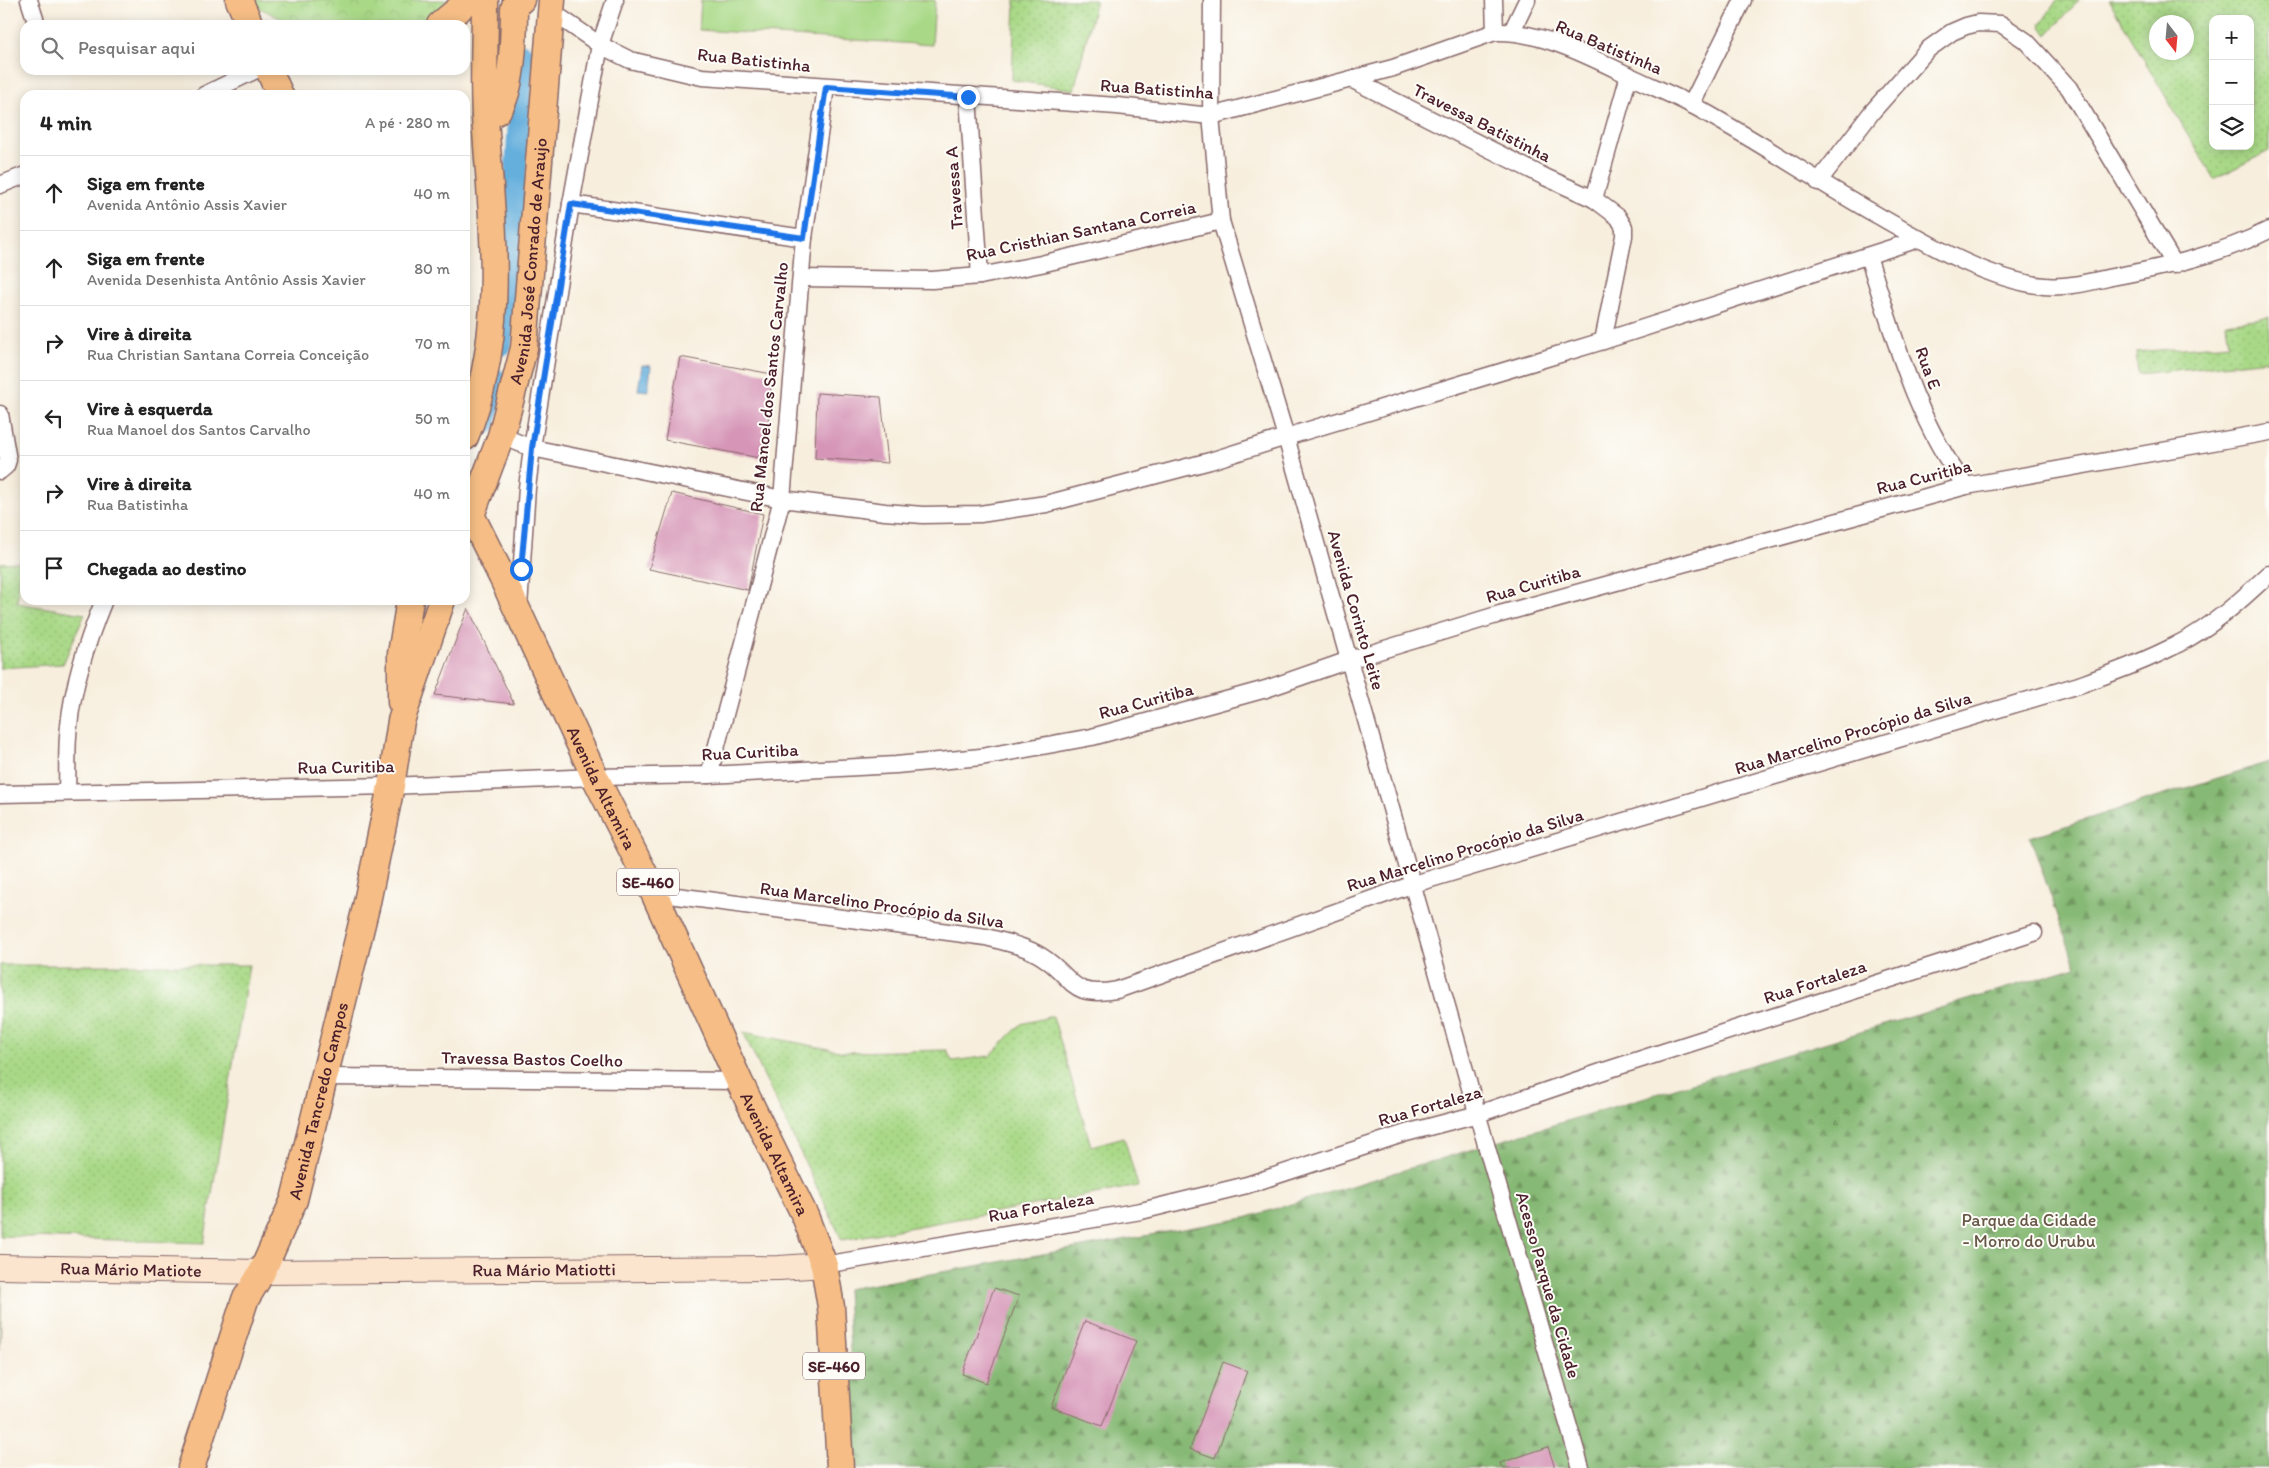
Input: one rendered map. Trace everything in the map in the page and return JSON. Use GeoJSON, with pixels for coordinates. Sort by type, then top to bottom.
{"type":"FeatureCollection","features":[{"type":"Feature","properties":{"kind":"main road"},"geometry":{"type":"LineString","coordinates":[[446,20],[466,0]]}},
{"type":"Feature","properties":{"kind":"main road","name":"Avenida José Conrado de Araujo"},"geometry":{"type":"LineString","coordinates":[[470,420],[484,373],[494,284],[494,240],[485,116],[485,0]]}},
{"type":"Feature","properties":{"kind":"main road"},"geometry":{"type":"LineString","coordinates":[[485,116],[495,113],[500,107],[506,91],[512,56],[514,9],[516,2],[521,0]]}},
{"type":"Feature","properties":{"kind":"main road","name":"Avenida José Conrado de Araujo"},"geometry":{"type":"LineString","coordinates":[[470,510],[501,436],[524,348],[552,6]]}},
{"type":"Feature","properties":{"kind":"main road"},"geometry":{"type":"LineString","coordinates":[[271,75],[278,90]]}},
{"type":"Feature","properties":{"kind":"main road","name":"Avenida Altamira"},"geometry":{"type":"LineString","coordinates":[[470,522],[502,577],[549,674],[595,777],[654,893],[739,1081],[805,1216],[824,1265]]}},
{"type":"Feature","properties":{"kind":"main road","name":"Avenida Tancredo Campos"},"geometry":{"type":"LineString","coordinates":[[191,1468],[245,1300],[262,1272],[294,1200],[366,907],[391,786],[401,720],[401,654],[409,605]]}},
{"type":"Feature","properties":{"kind":"main road","name":"Avenida Tancredo Campos"},"geometry":{"type":"LineString","coordinates":[[401,720],[440,605]]}},
{"type":"Feature","properties":{"kind":"main road","name":"Rua Mário Matiotti"},"geometry":{"type":"LineString","coordinates":[[262,1272],[769,1268],[824,1265]]}},
{"type":"Feature","properties":{"kind":"main road","name":"SE-460"},"geometry":{"type":"LineString","coordinates":[[824,1265],[831,1308],[840,1468]]}},
{"type":"Feature","properties":{"kind":"main road","name":"Rua Mário Matiote"},"geometry":{"type":"LineString","coordinates":[[0,1266],[262,1272]]}},
{"type":"Feature","properties":{"kind":"street"},"geometry":{"type":"LineString","coordinates":[[29,0],[35,20]]}},
{"type":"Feature","properties":{"kind":"street"},"geometry":{"type":"LineString","coordinates":[[519,614],[527,488],[532,448],[571,204],[600,45],[615,0]]}},
{"type":"Feature","properties":{"kind":"street","name":"Avenida Corinto Leite"},"geometry":{"type":"LineString","coordinates":[[1212,0],[1211,116],[1221,221],[1286,436],[1478,1114]]}},
{"type":"Feature","properties":{"kind":"street"},"geometry":{"type":"LineString","coordinates":[[1494,0],[1495,32]]}},
{"type":"Feature","properties":{"kind":"street"},"geometry":{"type":"LineString","coordinates":[[1512,31],[1526,0]]}},
{"type":"Feature","properties":{"kind":"street"},"geometry":{"type":"LineString","coordinates":[[1691,105],[1743,0]]}},
{"type":"Feature","properties":{"kind":"street","name":"Rua Batistinha"},"geometry":{"type":"LineString","coordinates":[[552,6],[600,45],[630,60],[694,75],[826,87],[1116,106],[1211,116],[1353,80],[1495,32],[1512,31],[1587,55],[1691,105],[1818,182]]}},
{"type":"Feature","properties":{"kind":"street"},"geometry":{"type":"LineString","coordinates":[[2176,265],[2069,88],[2026,41],[2001,24],[1978,23],[1966,26],[1952,32],[1927,50],[1872,112],[1818,182],[1919,239],[1981,268],[2013,279],[2046,286],[2081,283],[2176,265],[2238,245],[2269,230]]}},
{"type":"Feature","properties":{"kind":"street"},"geometry":{"type":"LineString","coordinates":[[214,90],[246,75]]}},
{"type":"Feature","properties":{"kind":"street"},"geometry":{"type":"LineString","coordinates":[[1594,198],[1629,75]]}},
{"type":"Feature","properties":{"kind":"street","name":"Travessa Batistinha"},"geometry":{"type":"LineString","coordinates":[[1353,80],[1545,177],[1594,198],[1618,217],[1624,231],[1603,341]]}},
{"type":"Feature","properties":{"kind":"street","name":"Rua Manoel dos Santos Carvalho"},"geometry":{"type":"LineString","coordinates":[[709,775],[782,499],[804,238],[826,87]]}},
{"type":"Feature","properties":{"kind":"street","name":"Travessa A"},"geometry":{"type":"LineString","coordinates":[[968,97],[980,276]]}},
{"type":"Feature","properties":{"kind":"street"},"geometry":{"type":"LineString","coordinates":[[0,185],[20,177]]}},
{"type":"Feature","properties":{"kind":"street"},"geometry":{"type":"LineString","coordinates":[[571,204],[804,238]]}},
{"type":"Feature","properties":{"kind":"street","name":"Rua Cristhian Santana Correia"},"geometry":{"type":"LineString","coordinates":[[801,278],[932,280],[980,276],[1041,264],[1221,221]]}},
{"type":"Feature","properties":{"kind":"street"},"geometry":{"type":"LineString","coordinates":[[501,436],[532,448],[782,499],[924,515],[980,514],[1046,504],[1210,462],[1286,436],[1603,341],[1919,239]]}},
{"type":"Feature","properties":{"kind":"street","name":"Rua E"},"geometry":{"type":"LineString","coordinates":[[1868,256],[1919,403],[1944,455],[1966,486]]}},
{"type":"Feature","properties":{"kind":"street"},"geometry":{"type":"LineString","coordinates":[[0,414],[4,465]]}},
{"type":"Feature","properties":{"kind":"street","name":"Rua Curitiba"},"geometry":{"type":"LineString","coordinates":[[0,794],[67,791],[391,786],[595,777],[709,775],[896,765],[981,757],[1092,737],[1266,689],[1349,660],[1528,606],[1966,486],[2269,432]]}},
{"type":"Feature","properties":{"kind":"street","name":"Rua Marcelino Procópio da Silva"},"geometry":{"type":"LineString","coordinates":[[654,893],[986,937],[1034,952],[1043,957],[1076,988],[1101,993],[1117,990],[1414,884],[2078,686],[2141,662],[2180,644],[2233,608],[2269,574]]}},
{"type":"Feature","properties":{"kind":"street"},"geometry":{"type":"LineString","coordinates":[[67,791],[69,726],[78,680],[93,625],[102,605]]}},
{"type":"Feature","properties":{"kind":"street","name":"Rua Fortaleza"},"geometry":{"type":"LineString","coordinates":[[824,1265],[1141,1211],[1246,1185],[1406,1133],[1478,1114],[1604,1071],[2034,934]]}},
{"type":"Feature","properties":{"kind":"street","name":"Travessa Bastos Coelho"},"geometry":{"type":"LineString","coordinates":[[325,1077],[739,1081]]}},
{"type":"Feature","properties":{"kind":"street","name":"Acesso Parque da Cidade"},"geometry":{"type":"LineString","coordinates":[[1478,1114],[1581,1468]]}},
{"type":"Feature","properties":{"kind":"green space"},"geometry":{"type":"Polygon","coordinates":[[[256,0],[448,0],[426,20],[283,20],[258,7],[256,0]]]}},
{"type":"Feature","properties":{"kind":"green space"},"geometry":{"type":"Polygon","coordinates":[[[701,0],[935,0],[932,45],[699,30],[701,0]]]}},
{"type":"Feature","properties":{"kind":"green space"},"geometry":{"type":"Polygon","coordinates":[[[1015,0],[1096,0],[1074,90],[1012,80],[1015,0]]]}},
{"type":"Feature","properties":{"kind":"green space"},"geometry":{"type":"Polygon","coordinates":[[[2057,0],[2079,0],[2047,35],[2040,25],[2057,0]]]}},
{"type":"Feature","properties":{"kind":"green space"},"geometry":{"type":"Polygon","coordinates":[[[2109,0],[2269,0],[2269,151],[2214,179],[2109,0]]]}},
{"type":"Feature","properties":{"kind":"green space"},"geometry":{"type":"Polygon","coordinates":[[[2269,317],[2269,360],[2138,374],[2136,352],[2229,344],[2226,323],[2269,317]]]}},
{"type":"Feature","properties":{"kind":"green space"},"geometry":{"type":"Polygon","coordinates":[[[20,562],[17,603],[20,605],[85,614],[63,664],[0,668],[0,563],[20,562]]]}},
{"type":"Feature","properties":{"kind":"green space","name":"Parque da Cidade - Morro do Urubu"},"geometry":{"type":"Polygon","coordinates":[[[2269,762],[2269,1468],[856,1468],[847,1289],[1245,1218],[2076,967],[2030,837],[2269,762]]]}},
{"type":"Feature","properties":{"kind":"green space"},"geometry":{"type":"Polygon","coordinates":[[[0,965],[249,965],[204,1243],[0,1236],[0,965]]]}},
{"type":"Feature","properties":{"kind":"green space"},"geometry":{"type":"Polygon","coordinates":[[[1053,1016],[1091,1146],[1124,1137],[1138,1186],[842,1240],[743,1032],[844,1052],[947,1050],[952,1061],[990,1056],[1021,1024],[1053,1016]]]}},
{"type":"Feature","properties":{"kind":"green space"},"geometry":{"type":"Polygon","coordinates":[[[0,1284],[2,1284],[0,1351],[0,1284]]]}},
{"type":"Feature","properties":{"kind":"water"},"geometry":{"type":"Polygon","coordinates":[[[642,365],[651,366],[648,391],[638,390],[642,365]]]}},
{"type":"Feature","properties":{"kind":"building"},"geometry":{"type":"Polygon","coordinates":[[[680,357],[772,374],[765,459],[665,440],[680,357]]]}},
{"type":"Feature","properties":{"kind":"building"},"geometry":{"type":"Polygon","coordinates":[[[817,393],[881,397],[888,463],[815,458],[817,393]]]}},
{"type":"Feature","properties":{"kind":"building"},"geometry":{"type":"Polygon","coordinates":[[[672,493],[763,514],[748,590],[649,569],[672,493]]]}},
{"type":"Feature","properties":{"kind":"building"},"geometry":{"type":"Polygon","coordinates":[[[468,608],[514,704],[435,695],[468,608]]]}},
{"type":"Feature","properties":{"kind":"building"},"geometry":{"type":"Polygon","coordinates":[[[994,1288],[1019,1296],[986,1383],[962,1374],[994,1288]]]}},
{"type":"Feature","properties":{"kind":"building"},"geometry":{"type":"Polygon","coordinates":[[[1085,1321],[1136,1341],[1102,1426],[1051,1407],[1085,1321]]]}},
{"type":"Feature","properties":{"kind":"building"},"geometry":{"type":"Polygon","coordinates":[[[1223,1362],[1247,1371],[1215,1458],[1190,1449],[1223,1362]]]}},
{"type":"Feature","properties":{"kind":"building"},"geometry":{"type":"Polygon","coordinates":[[[1548,1447],[1555,1468],[1502,1468],[1500,1463],[1548,1447]]]}},
{"type":"Feature","properties":{"kind":"waterway"},"geometry":{"type":"LineString","coordinates":[[501,345],[510,265],[523,55]]}},
{"type":"Feature","properties":{"kind":"waterway"},"geometry":{"type":"LineString","coordinates":[[485,424],[495,379]]}},
{"type":"Feature","properties":{"kind":"route"},"geometry":{"type":"LineString","coordinates":[[521,569],[532,448],[571,204],[804,238],[826,87],[968,97]]}}]}
